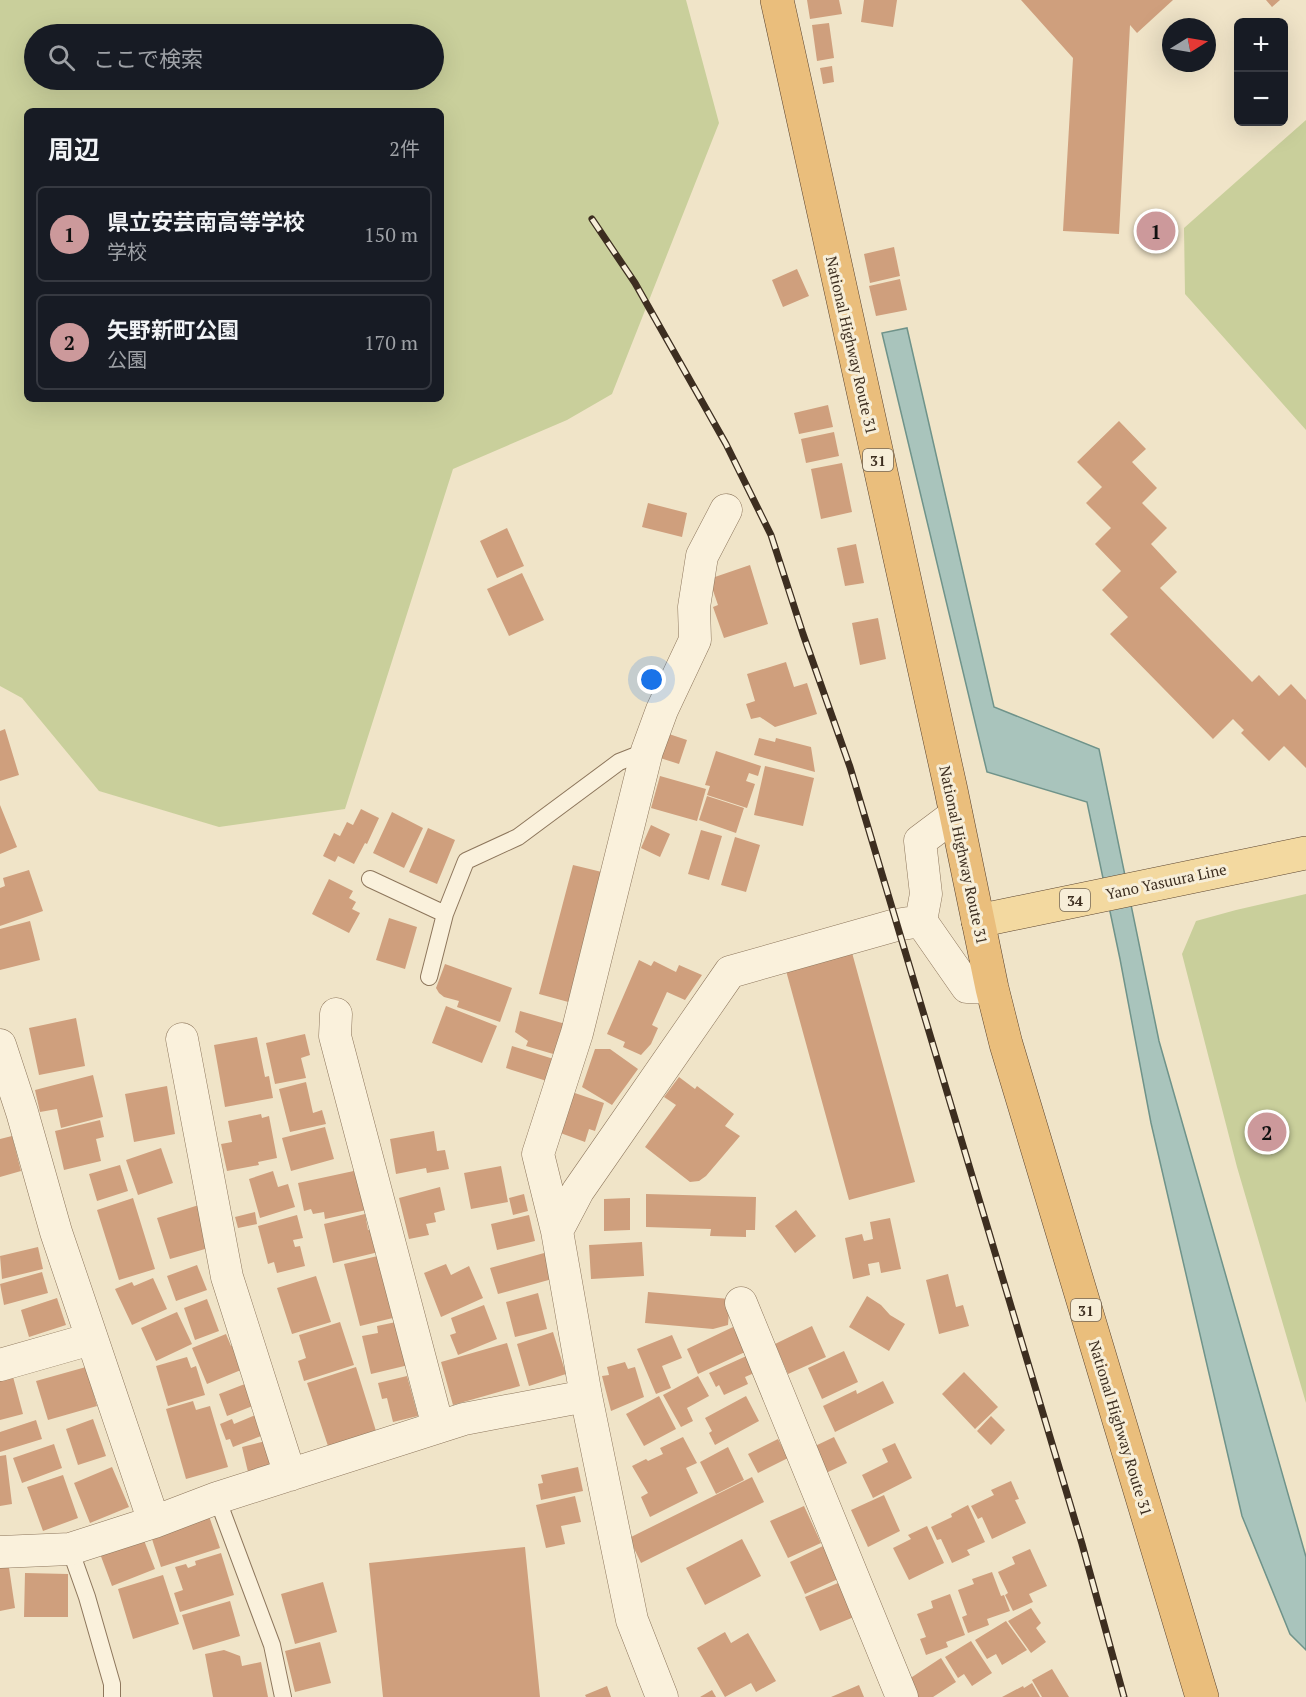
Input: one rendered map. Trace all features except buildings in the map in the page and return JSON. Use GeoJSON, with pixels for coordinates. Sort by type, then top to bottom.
{"type":"FeatureCollection","features":[{"type":"Feature","properties":{"kind":"highway","name":"National Highway Route 31"},"geometry":{"type":"LineString","coordinates":[[777,0],[956,814],[992,918],[992,988],[1006,1044],[1202,1697]]}},
{"type":"Feature","properties":{"kind":"main road","name":"Yano Yasuura Line"},"geometry":{"type":"LineString","coordinates":[[1249,864],[1306,842]]}},
{"type":"Feature","properties":{"kind":"main road","name":"Yano Yasuura Line"},"geometry":{"type":"LineString","coordinates":[[992,918],[1306,852]]}},
{"type":"Feature","properties":{"kind":"street"},"geometry":{"type":"LineString","coordinates":[[662,1697],[632,1620],[586,1396],[557,1231],[538,1154],[578,1034],[647,751],[662,710],[695,640],[694,607],[702,556],[726,510]]}},
{"type":"Feature","properties":{"kind":"street"},"geometry":{"type":"LineString","coordinates":[[956,814],[920,841],[926,894],[921,921],[966,987],[992,988]]}},
{"type":"Feature","properties":{"kind":"street"},"geometry":{"type":"LineString","coordinates":[[557,1231],[579,1191],[730,972],[896,925],[921,921]]}},
{"type":"Feature","properties":{"kind":"street"},"geometry":{"type":"LineString","coordinates":[[336,1014],[336,1036],[438,1427]]}},
{"type":"Feature","properties":{"kind":"street"},"geometry":{"type":"LineString","coordinates":[[182,1038],[227,1277],[290,1474]]}},
{"type":"Feature","properties":{"kind":"street"},"geometry":{"type":"LineString","coordinates":[[0,1045],[11,1115],[56,1232],[154,1522]]}},
{"type":"Feature","properties":{"kind":"street"},"geometry":{"type":"LineString","coordinates":[[741,1303],[902,1697]]}},
{"type":"Feature","properties":{"kind":"street"},"geometry":{"type":"LineString","coordinates":[[0,1365],[91,1339]]}},
{"type":"Feature","properties":{"kind":"street"},"geometry":{"type":"LineString","coordinates":[[0,1552],[70,1549],[154,1522],[217,1498],[464,1419],[586,1396]]}},
{"type":"Feature","properties":{"kind":"lane"},"geometry":{"type":"LineString","coordinates":[[429,977],[445,914],[466,861],[518,837],[619,762],[647,751]]}},
{"type":"Feature","properties":{"kind":"lane"},"geometry":{"type":"LineString","coordinates":[[370,879],[445,914]]}},
{"type":"Feature","properties":{"kind":"lane"},"geometry":{"type":"LineString","coordinates":[[217,1498],[272,1645],[283,1697]]}},
{"type":"Feature","properties":{"kind":"lane"},"geometry":{"type":"LineString","coordinates":[[70,1549],[112,1684],[112,1697]]}},
{"type":"Feature","properties":{"kind":"green space"},"geometry":{"type":"Polygon","coordinates":[[[0,0],[686,0],[719,123],[612,394],[567,420],[453,469],[345,809],[219,827],[99,791],[22,698],[0,686],[0,0]]]}},
{"type":"Feature","properties":{"kind":"green space"},"geometry":{"type":"Polygon","coordinates":[[[1306,120],[1306,430],[1185,294],[1184,228],[1306,120]]]}},
{"type":"Feature","properties":{"kind":"green space"},"geometry":{"type":"Polygon","coordinates":[[[1306,894],[1306,1403],[1237,1167],[1182,954],[1196,921],[1306,894]]]}},
{"type":"Feature","properties":{"kind":"water"},"geometry":{"type":"Polygon","coordinates":[[[907,328],[994,707],[1099,749],[1159,1041],[1306,1557],[1306,1650],[1290,1634],[1242,1516],[1151,1123],[1087,802],[987,772],[882,333],[907,328]]]}},
{"type":"Feature","properties":{"kind":"railway"},"geometry":{"type":"LineString","coordinates":[[592,219],[635,283],[726,444],[771,535],[850,767],[1082,1544],[1124,1697]]}},
{"type":"Feature","properties":{"kind":"place","name":"県立安芸南高等学校"},"geometry":{"type":"Point","coordinates":[1156,231]}},
{"type":"Feature","properties":{"kind":"place","name":"矢野新町公園"},"geometry":{"type":"Point","coordinates":[1267,1132]}}]}
